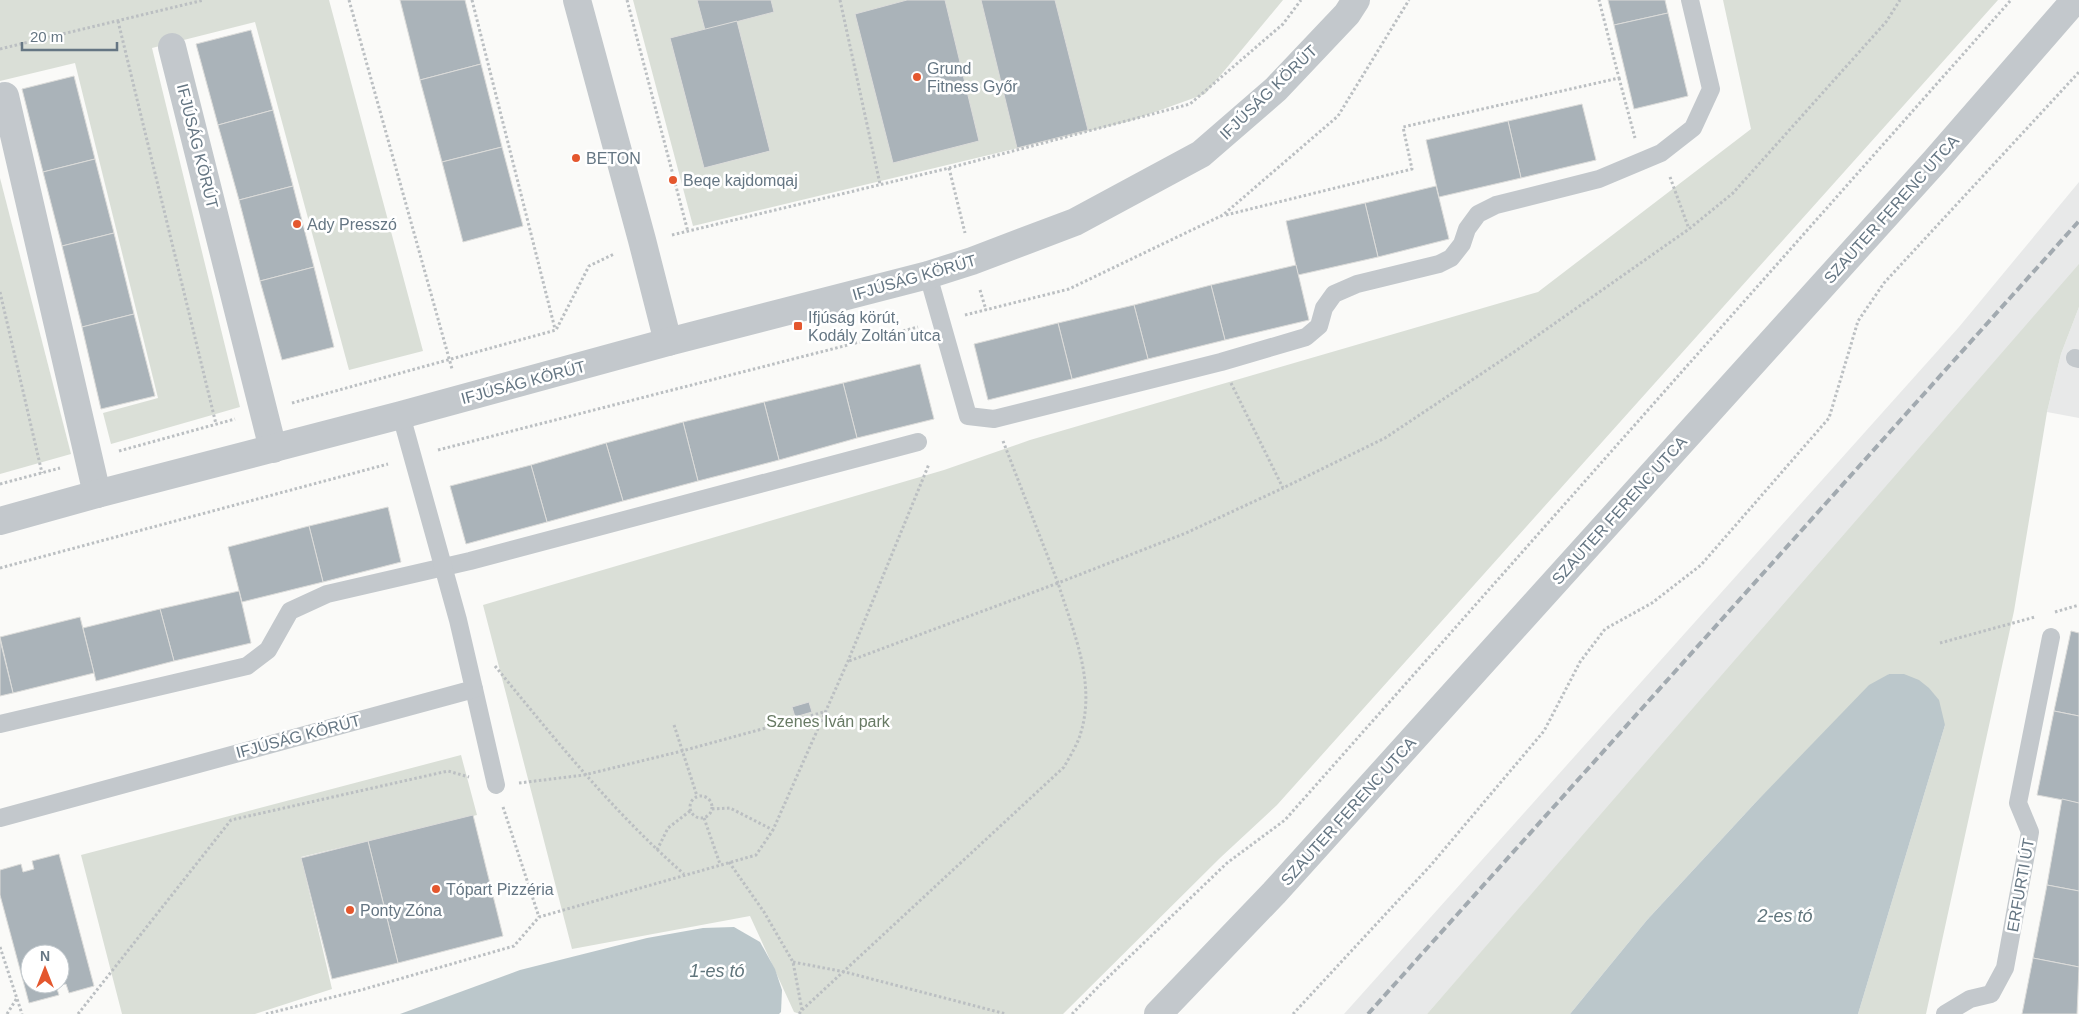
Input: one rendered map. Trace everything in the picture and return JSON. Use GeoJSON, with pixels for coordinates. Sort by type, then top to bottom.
{"type":"FeatureCollection","features":[{"type":"Feature","properties":{"kind":"street"},"geometry":{"type":"LineString","coordinates":[[577,0],[668,342]]}},
{"type":"Feature","properties":{"kind":"street","name":"IFJÚSÁG KÖRÚT"},"geometry":{"type":"LineString","coordinates":[[0,521],[668,342],[928,275],[972,261],[1075,222],[1201,154],[1276,89],[1347,14],[1356,0]]}},
{"type":"Feature","properties":{"kind":"street","name":"SZAUTER FERENC UTCA"},"geometry":{"type":"LineString","coordinates":[[1158,1014],[1294,871],[1935,161],[2075,0]]}},
{"type":"Feature","properties":{"kind":"street","name":"IFJÚSÁG KÖRÚT"},"geometry":{"type":"LineString","coordinates":[[172,47],[265,410],[273,449]]}},
{"type":"Feature","properties":{"kind":"street"},"geometry":{"type":"LineString","coordinates":[[5,96],[97,494]]}},
{"type":"Feature","properties":{"kind":"lane"},"geometry":{"type":"LineString","coordinates":[[928,275],[968,416],[994,419],[1221,362],[1306,337],[1319,326],[1324,308],[1334,294],[1357,284],[1439,264],[1451,258],[1462,244],[1467,229],[1478,214],[1496,205],[1599,179],[1661,153],[1693,128],[1711,89],[1690,0]]}},
{"type":"Feature","properties":{"kind":"lane"},"geometry":{"type":"LineString","coordinates":[[401,415],[443,566],[496,785]]}},
{"type":"Feature","properties":{"kind":"lane"},"geometry":{"type":"LineString","coordinates":[[0,724],[247,666],[268,650],[290,610],[326,594],[443,566],[918,442]]}},
{"type":"Feature","properties":{"kind":"lane","name":"ERFURTI ÚT"},"geometry":{"type":"LineString","coordinates":[[1945,1014],[1970,1000],[1991,994],[2005,968],[2030,832],[2018,803],[2050,637]]}},
{"type":"Feature","properties":{"kind":"lane","name":"IFJÚSÁG KÖRÚT"},"geometry":{"type":"LineString","coordinates":[[0,818],[474,689]]}},
{"type":"Feature","properties":{"kind":"path"},"geometry":{"type":"LineString","coordinates":[[0,49],[204,0]]}},
{"type":"Feature","properties":{"kind":"path"},"geometry":{"type":"LineString","coordinates":[[350,0],[460,399]]}},
{"type":"Feature","properties":{"kind":"path"},"geometry":{"type":"LineString","coordinates":[[472,0],[556,330]]}},
{"type":"Feature","properties":{"kind":"path"},"geometry":{"type":"LineString","coordinates":[[627,0],[688,232],[949,168],[1190,104],[1283,24],[1301,0]]}},
{"type":"Feature","properties":{"kind":"path"},"geometry":{"type":"LineString","coordinates":[[840,0],[880,184]]}},
{"type":"Feature","properties":{"kind":"path"},"geometry":{"type":"LineString","coordinates":[[1599,0],[1641,161]]}},
{"type":"Feature","properties":{"kind":"path"},"geometry":{"type":"LineString","coordinates":[[848,662],[1186,533],[1386,438],[1514,352],[1689,230],[1732,193],[1886,22],[1900,0]]}},
{"type":"Feature","properties":{"kind":"path"},"geometry":{"type":"LineString","coordinates":[[1072,1014],[1227,863],[1285,820],[2011,0]]}},
{"type":"Feature","properties":{"kind":"path"},"geometry":{"type":"LineString","coordinates":[[118,21],[216,424]]}},
{"type":"Feature","properties":{"kind":"path"},"geometry":{"type":"LineString","coordinates":[[1293,1014],[1431,865],[1544,731],[1580,662],[1605,630],[1652,603],[1701,565],[1829,418],[1858,321],[1884,283],[2079,72]]}},
{"type":"Feature","properties":{"kind":"path"},"geometry":{"type":"LineString","coordinates":[[1223,215],[1412,169],[1403,127],[1619,78]]}},
{"type":"Feature","properties":{"kind":"path"},"geometry":{"type":"LineString","coordinates":[[1661,153],[1689,230]]}},
{"type":"Feature","properties":{"kind":"path"},"geometry":{"type":"LineString","coordinates":[[949,168],[966,235]]}},
{"type":"Feature","properties":{"kind":"path"},"geometry":{"type":"LineString","coordinates":[[0,484],[556,330],[589,266]]}},
{"type":"Feature","properties":{"kind":"path"},"geometry":{"type":"LineString","coordinates":[[0,292],[42,472]]}},
{"type":"Feature","properties":{"kind":"path"},"geometry":{"type":"LineString","coordinates":[[919,327],[921,336]]}},
{"type":"Feature","properties":{"kind":"path"},"geometry":{"type":"LineString","coordinates":[[1221,362],[1283,488]]}},
{"type":"Feature","properties":{"kind":"path"},"geometry":{"type":"LineString","coordinates":[[799,1014],[1064,767],[1081,733],[1086,703],[1083,665],[1058,583],[994,419]]}},
{"type":"Feature","properties":{"kind":"path"},"geometry":{"type":"LineString","coordinates":[[266,1014],[361,990],[514,946],[538,916],[756,855],[772,830],[848,662],[930,463]]}},
{"type":"Feature","properties":{"kind":"path"},"geometry":{"type":"LineString","coordinates":[[2051,613],[2079,605]]}},
{"type":"Feature","properties":{"kind":"path"},"geometry":{"type":"LineString","coordinates":[[1940,643],[2042,615]]}},
{"type":"Feature","properties":{"kind":"path"},"geometry":{"type":"LineString","coordinates":[[489,659],[584,775],[657,850],[684,874]]}},
{"type":"Feature","properties":{"kind":"path"},"geometry":{"type":"LineString","coordinates":[[78,1014],[231,820],[448,771],[496,785],[584,775],[682,751],[825,712]]}},
{"type":"Feature","properties":{"kind":"path"},"geometry":{"type":"LineString","coordinates":[[674,725],[697,796]]}},
{"type":"Feature","properties":{"kind":"path"},"geometry":{"type":"LineString","coordinates":[[496,785],[538,916]]}},
{"type":"Feature","properties":{"kind":"path"},"geometry":{"type":"LineString","coordinates":[[712,810],[712,803],[708,798],[697,796],[689,805],[690,811],[698,819],[704,818],[712,810],[730,808],[772,830]]}},
{"type":"Feature","properties":{"kind":"path"},"geometry":{"type":"LineString","coordinates":[[657,850],[668,828],[690,811]]}},
{"type":"Feature","properties":{"kind":"path"},"geometry":{"type":"LineString","coordinates":[[704,818],[720,864]]}},
{"type":"Feature","properties":{"kind":"path"},"geometry":{"type":"LineString","coordinates":[[729,862],[764,912],[793,962],[802,1010]]}},
{"type":"Feature","properties":{"kind":"path"},"geometry":{"type":"LineString","coordinates":[[0,947],[22,1014]]}},
{"type":"Feature","properties":{"kind":"path"},"geometry":{"type":"LineString","coordinates":[[793,962],[845,972],[1006,1014]]}},
{"type":"Feature","properties":{"kind":"path"},"geometry":{"type":"LineString","coordinates":[[7,1014],[17,998]]}},
{"type":"Feature","properties":{"kind":"shaded area"},"geometry":{"type":"Polygon","coordinates":[[[2079,182],[2079,265],[1981,381],[1427,1014],[1344,1014],[1959,327],[2079,182]]]}},
{"type":"Feature","properties":{"kind":"shaded area"},"geometry":{"type":"Polygon","coordinates":[[[2079,307],[2079,418],[2047,412],[2061,354],[2079,307]]]}},
{"type":"Feature","properties":{"kind":"green space"},"geometry":{"type":"Polygon","coordinates":[[[0,0],[329,0],[423,351],[349,370],[255,22],[152,48],[240,407],[111,444],[103,413],[158,398],[75,63],[0,81],[0,0]]]}},
{"type":"Feature","properties":{"kind":"green space"},"geometry":{"type":"Polygon","coordinates":[[[633,0],[697,0],[705,30],[670,38],[704,168],[770,151],[737,21],[771,0],[1283,0],[1205,94],[1130,121],[693,226],[633,0]]]}},
{"type":"Feature","properties":{"kind":"green space","name":"Szenes Iván park"},"geometry":{"type":"Polygon","coordinates":[[[1723,0],[1998,0],[1277,805],[1220,858],[1063,1014],[800,1014],[794,1012],[750,916],[572,949],[483,605],[944,470],[1030,440],[1538,292],[1751,129],[1723,0]]]}},
{"type":"Feature","properties":{"kind":"green space"},"geometry":{"type":"Polygon","coordinates":[[[0,178],[71,454],[0,474],[0,178]]]}},
{"type":"Feature","properties":{"kind":"green space"},"geometry":{"type":"Polygon","coordinates":[[[2079,264],[2079,307],[2061,354],[2047,412],[2014,611],[1926,1014],[1858,1014],[1945,725],[1889,674],[1756,802],[1647,920],[1570,1014],[1427,1014],[2079,264]]]}},
{"type":"Feature","properties":{"kind":"green space"},"geometry":{"type":"Polygon","coordinates":[[[461,755],[477,815],[301,857],[332,989],[255,1014],[122,1014],[81,855],[461,755]]]}},
{"type":"Feature","properties":{"kind":"water","name":"2-es tó"},"geometry":{"type":"Polygon","coordinates":[[[1889,674],[1904,674],[1919,680],[1929,688],[1939,700],[1945,725],[1858,1014],[1570,1014],[1647,920],[1756,802],[1869,685],[1889,674]]]}},
{"type":"Feature","properties":{"kind":"water","name":"1-es tó"},"geometry":{"type":"Polygon","coordinates":[[[734,927],[760,942],[775,969],[782,990],[781,1012],[779,1014],[400,1014],[520,970],[647,938],[703,928],[734,927]]]}},
{"type":"Feature","properties":{"kind":"building"},"geometry":{"type":"Polygon","coordinates":[[[400,0],[465,0],[481,64],[420,80],[400,0]]]}},
{"type":"Feature","properties":{"kind":"building"},"geometry":{"type":"Polygon","coordinates":[[[697,0],[771,0],[774,12],[705,30],[697,0]]]}},
{"type":"Feature","properties":{"kind":"building","name":"Grund Fitness Győr"},"geometry":{"type":"Polygon","coordinates":[[[907,0],[945,0],[979,141],[893,163],[855,14],[907,0]]]}},
{"type":"Feature","properties":{"kind":"building"},"geometry":{"type":"Polygon","coordinates":[[[981,0],[1055,0],[1088,130],[1017,148],[981,0]]]}},
{"type":"Feature","properties":{"kind":"building"},"geometry":{"type":"Polygon","coordinates":[[[1608,0],[1665,0],[1668,13],[1614,25],[1608,0]]]}},
{"type":"Feature","properties":{"kind":"building"},"geometry":{"type":"Polygon","coordinates":[[[1668,13],[1688,96],[1634,109],[1614,25],[1668,13]]]}},
{"type":"Feature","properties":{"kind":"building"},"geometry":{"type":"Polygon","coordinates":[[[737,21],[770,151],[704,168],[670,38],[737,21]]]}},
{"type":"Feature","properties":{"kind":"building"},"geometry":{"type":"Polygon","coordinates":[[[251,30],[273,110],[218,125],[196,44],[251,30]]]}},
{"type":"Feature","properties":{"kind":"building"},"geometry":{"type":"Polygon","coordinates":[[[481,64],[502,147],[442,162],[420,80],[481,64]]]}},
{"type":"Feature","properties":{"kind":"building"},"geometry":{"type":"Polygon","coordinates":[[[74,76],[95,159],[43,172],[22,89],[74,76]]]}},
{"type":"Feature","properties":{"kind":"building"},"geometry":{"type":"Polygon","coordinates":[[[1582,104],[1596,160],[1521,178],[1508,121],[1582,104]]]}},
{"type":"Feature","properties":{"kind":"building"},"geometry":{"type":"Polygon","coordinates":[[[273,110],[293,186],[239,200],[218,125],[273,110]]]}},
{"type":"Feature","properties":{"kind":"building"},"geometry":{"type":"Polygon","coordinates":[[[1508,121],[1521,178],[1439,197],[1426,140],[1508,121]]]}},
{"type":"Feature","properties":{"kind":"building"},"geometry":{"type":"Polygon","coordinates":[[[502,147],[523,226],[463,242],[442,162],[502,147]]]}},
{"type":"Feature","properties":{"kind":"building"},"geometry":{"type":"Polygon","coordinates":[[[95,159],[114,233],[62,246],[43,172],[95,159]]]}},
{"type":"Feature","properties":{"kind":"building"},"geometry":{"type":"Polygon","coordinates":[[[293,186],[314,267],[260,281],[239,200],[293,186]]]}},
{"type":"Feature","properties":{"kind":"building"},"geometry":{"type":"Polygon","coordinates":[[[1436,186],[1449,239],[1378,257],[1365,203],[1436,186]]]}},
{"type":"Feature","properties":{"kind":"building"},"geometry":{"type":"Polygon","coordinates":[[[1365,203],[1378,257],[1298,275],[1286,221],[1365,203]]]}},
{"type":"Feature","properties":{"kind":"building"},"geometry":{"type":"Polygon","coordinates":[[[114,233],[134,314],[82,327],[62,246],[114,233]]]}},
{"type":"Feature","properties":{"kind":"building"},"geometry":{"type":"Polygon","coordinates":[[[1296,265],[1309,320],[1225,340],[1211,285],[1296,265]]]}},
{"type":"Feature","properties":{"kind":"building"},"geometry":{"type":"Polygon","coordinates":[[[314,267],[334,347],[282,360],[260,281],[314,267]]]}},
{"type":"Feature","properties":{"kind":"building"},"geometry":{"type":"Polygon","coordinates":[[[1211,285],[1225,340],[1148,359],[1134,305],[1211,285]]]}},
{"type":"Feature","properties":{"kind":"building"},"geometry":{"type":"Polygon","coordinates":[[[1134,305],[1148,359],[1072,379],[1058,323],[1134,305]]]}},
{"type":"Feature","properties":{"kind":"building"},"geometry":{"type":"Polygon","coordinates":[[[134,314],[155,396],[101,409],[82,327],[134,314]]]}},
{"type":"Feature","properties":{"kind":"building"},"geometry":{"type":"Polygon","coordinates":[[[1058,323],[1072,379],[988,400],[974,344],[1058,323]]]}},
{"type":"Feature","properties":{"kind":"building"},"geometry":{"type":"Polygon","coordinates":[[[920,364],[934,419],[857,438],[843,383],[920,364]]]}},
{"type":"Feature","properties":{"kind":"building"},"geometry":{"type":"Polygon","coordinates":[[[843,383],[857,438],[779,460],[764,402],[843,383]]]}},
{"type":"Feature","properties":{"kind":"building"},"geometry":{"type":"Polygon","coordinates":[[[764,402],[779,460],[698,481],[683,422],[764,402]]]}},
{"type":"Feature","properties":{"kind":"building"},"geometry":{"type":"Polygon","coordinates":[[[683,422],[698,481],[623,501],[606,443],[683,422]]]}},
{"type":"Feature","properties":{"kind":"building"},"geometry":{"type":"Polygon","coordinates":[[[606,443],[623,501],[547,522],[531,465],[606,443]]]}},
{"type":"Feature","properties":{"kind":"building"},"geometry":{"type":"Polygon","coordinates":[[[531,465],[547,522],[466,544],[450,486],[531,465]]]}},
{"type":"Feature","properties":{"kind":"building"},"geometry":{"type":"Polygon","coordinates":[[[388,507],[401,562],[323,582],[309,526],[388,507]]]}},
{"type":"Feature","properties":{"kind":"building"},"geometry":{"type":"Polygon","coordinates":[[[309,526],[323,582],[242,602],[228,547],[309,526]]]}},
{"type":"Feature","properties":{"kind":"building"},"geometry":{"type":"Polygon","coordinates":[[[239,591],[251,643],[174,661],[160,609],[239,591]]]}},
{"type":"Feature","properties":{"kind":"building"},"geometry":{"type":"Polygon","coordinates":[[[160,609],[174,661],[96,681],[83,628],[160,609]]]}},
{"type":"Feature","properties":{"kind":"building"},"geometry":{"type":"Polygon","coordinates":[[[80,617],[94,673],[13,693],[0,637],[80,617]]]}},
{"type":"Feature","properties":{"kind":"building"},"geometry":{"type":"Polygon","coordinates":[[[2071,631],[2079,633],[2079,716],[2054,711],[2071,631]]]}},
{"type":"Feature","properties":{"kind":"building"},"geometry":{"type":"Polygon","coordinates":[[[0,640],[13,693],[0,696],[0,640]]]}},
{"type":"Feature","properties":{"kind":"building"},"geometry":{"type":"Polygon","coordinates":[[[809,702],[812,712],[795,717],[792,707],[809,702]]]}},
{"type":"Feature","properties":{"kind":"building"},"geometry":{"type":"Polygon","coordinates":[[[2054,711],[2079,716],[2079,803],[2037,795],[2054,711]]]}},
{"type":"Feature","properties":{"kind":"building"},"geometry":{"type":"Polygon","coordinates":[[[2062,799],[2079,803],[2079,891],[2047,885],[2062,799]]]}},
{"type":"Feature","properties":{"kind":"building","name":"Tópart Pizzéria"},"geometry":{"type":"Polygon","coordinates":[[[473,815],[503,936],[398,963],[368,841],[473,815]]]}},
{"type":"Feature","properties":{"kind":"building","name":"Ponty Zóna"},"geometry":{"type":"Polygon","coordinates":[[[368,841],[398,963],[332,979],[301,858],[368,841]]]}},
{"type":"Feature","properties":{"kind":"building"},"geometry":{"type":"Polygon","coordinates":[[[59,854],[94,986],[70,993],[70,944],[20,944],[20,969],[0,895],[0,870],[21,864],[23,872],[34,869],[32,861],[59,854]]]}},
{"type":"Feature","properties":{"kind":"building"},"geometry":{"type":"Polygon","coordinates":[[[2047,885],[2079,891],[2079,967],[2033,958],[2047,885]]]}},
{"type":"Feature","properties":{"kind":"building"},"geometry":{"type":"Polygon","coordinates":[[[2033,958],[2079,967],[2077,1014],[2022,1014],[2033,958]]]}},
{"type":"Feature","properties":{"kind":"building"},"geometry":{"type":"Polygon","coordinates":[[[27,994],[59,995],[29,1003],[27,994]]]}},
{"type":"Feature","properties":{"kind":"railway"},"geometry":{"type":"LineString","coordinates":[[1368,1014],[2079,221]]}},
{"type":"Feature","properties":{"kind":"place","name":"Grund Fitness Győr"},"geometry":{"type":"Point","coordinates":[917,77]}},
{"type":"Feature","properties":{"kind":"place","name":"BETON"},"geometry":{"type":"Point","coordinates":[576,158]}},
{"type":"Feature","properties":{"kind":"place","name":"Beqe kajdomqaj"},"geometry":{"type":"Point","coordinates":[673,180]}},
{"type":"Feature","properties":{"kind":"place","name":"Ady Presszó"},"geometry":{"type":"Point","coordinates":[297,224]}},
{"type":"Feature","properties":{"kind":"place","name":"Ifjúság körút, Kodály Zoltán utca"},"geometry":{"type":"Point","coordinates":[798,326]}},
{"type":"Feature","properties":{"kind":"place","name":"Tópart Pizzéria"},"geometry":{"type":"Point","coordinates":[436,889]}},
{"type":"Feature","properties":{"kind":"place","name":"Ponty Zóna"},"geometry":{"type":"Point","coordinates":[350,910]}}]}
